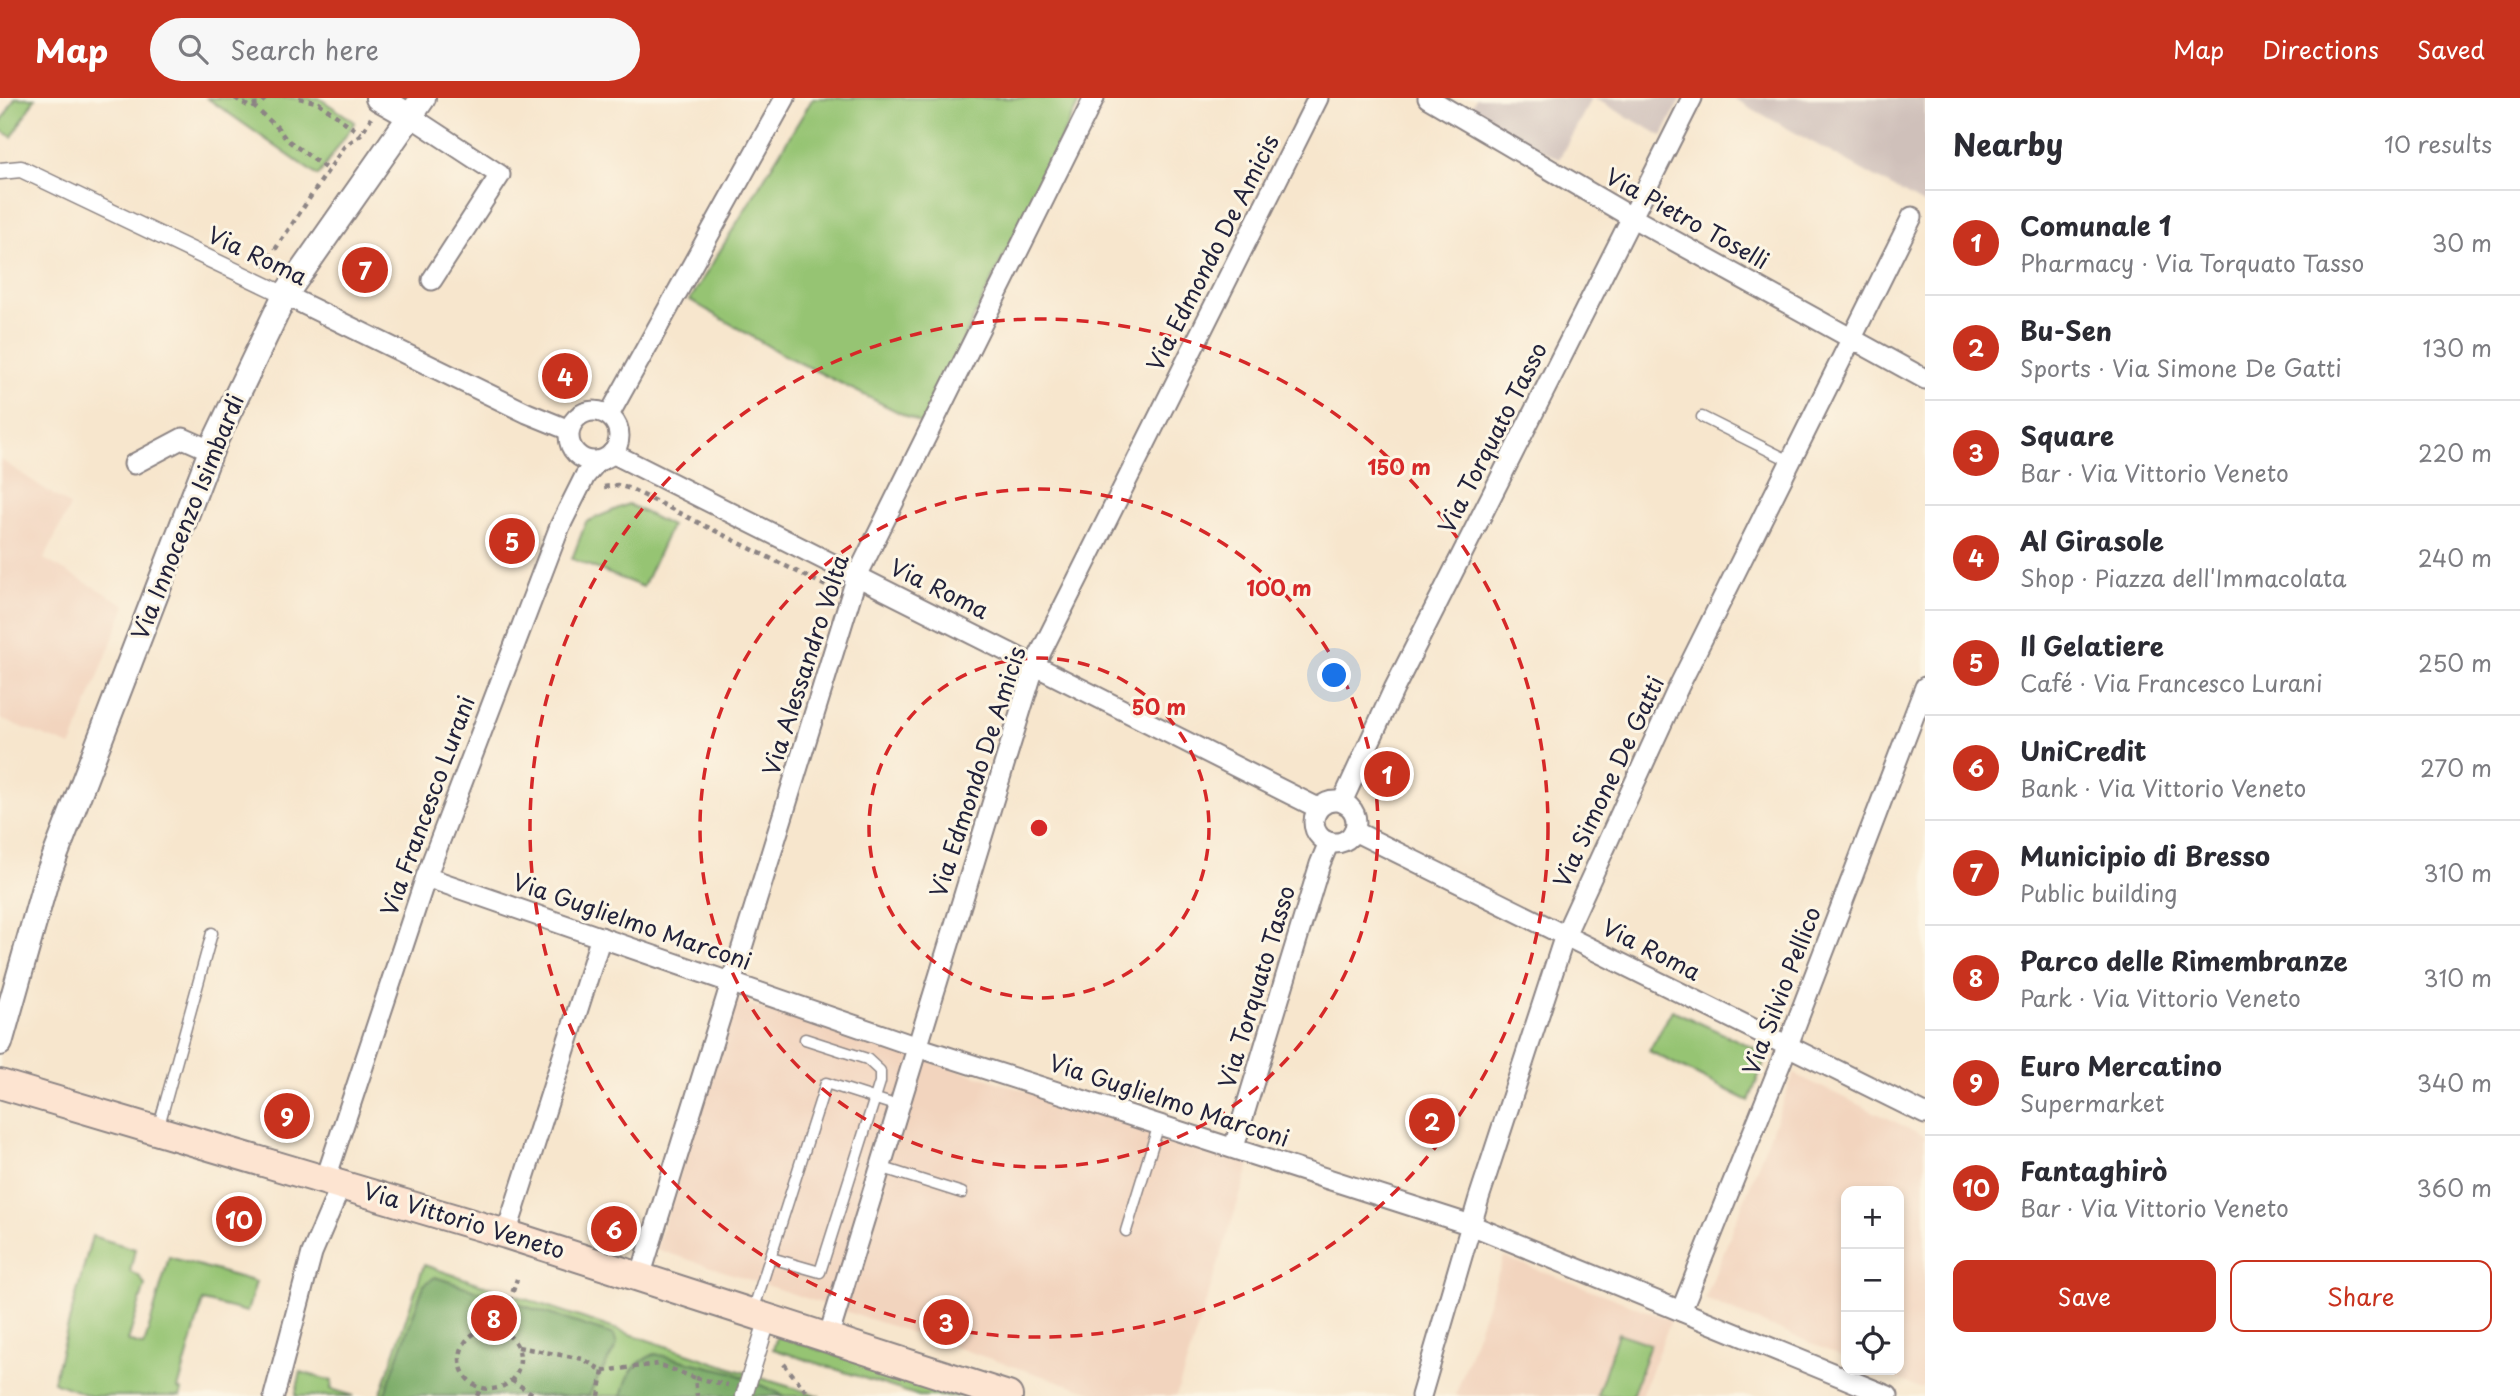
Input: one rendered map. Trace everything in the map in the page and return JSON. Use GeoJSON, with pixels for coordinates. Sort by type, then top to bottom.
{"type":"FeatureCollection","features":[{"type":"Feature","properties":{"kind":"main road","name":"Via Vittorio Veneto"},"geometry":{"type":"LineString","coordinates":[[0,1084],[506,1234],[1008,1396]]}},
{"type":"Feature","properties":{"kind":"street"},"geometry":{"type":"LineString","coordinates":[[609,415],[785,98]]}},
{"type":"Feature","properties":{"kind":"street","name":"Via Alessandro Volta"},"geometry":{"type":"LineString","coordinates":[[640,1277],[730,982],[849,573],[1094,98]]}},
{"type":"Feature","properties":{"kind":"street","name":"Via Edmondo De Amicis"},"geometry":{"type":"LineString","coordinates":[[828,1338],[1035,664],[1318,98]]}},
{"type":"Feature","properties":{"kind":"street","name":"Via Pietro Toselli"},"geometry":{"type":"LineString","coordinates":[[1428,98],[1631,217],[1925,379]]}},
{"type":"Feature","properties":{"kind":"street","name":"Via Torquato Tasso"},"geometry":{"type":"LineString","coordinates":[[1342,802],[1394,689],[1692,98]]}},
{"type":"Feature","properties":{"kind":"street"},"geometry":{"type":"LineString","coordinates":[[380,99],[416,107],[500,175],[432,280]]}},
{"type":"Feature","properties":{"kind":"street","name":"Via Innocenzo Isimbardi"},"geometry":{"type":"LineString","coordinates":[[0,1043],[4,1015],[47,877],[210,450],[285,295],[416,107]]}},
{"type":"Feature","properties":{"kind":"street","name":"Via Roma"},"geometry":{"type":"LineString","coordinates":[[0,171],[21,169],[527,413],[569,430]]}},
{"type":"Feature","properties":{"kind":"street","name":"Via Simone De Gatti"},"geometry":{"type":"LineString","coordinates":[[1421,1396],[1532,1028],[1565,935],[1679,686],[1854,339],[1912,217]]}},
{"type":"Feature","properties":{"kind":"street"},"geometry":{"type":"LineString","coordinates":[[602,411],[609,415],[618,429],[617,446],[605,457],[582,458],[575,453],[570,446],[569,430],[572,422],[585,412],[602,411]]}},
{"type":"Feature","properties":{"kind":"street"},"geometry":{"type":"LineString","coordinates":[[134,464],[183,438],[210,450]]}},
{"type":"Feature","properties":{"kind":"street","name":"Via Roma"},"geometry":{"type":"LineString","coordinates":[[605,457],[1035,664],[1318,808]]}},
{"type":"Feature","properties":{"kind":"street","name":"Via Francesco Lurani"},"geometry":{"type":"LineString","coordinates":[[274,1396],[312,1253],[426,877],[560,526],[585,476],[605,457]]}},
{"type":"Feature","properties":{"kind":"street","name":"Via Silvio Pellico"},"geometry":{"type":"LineString","coordinates":[[1681,1311],[1788,1045],[1925,687]]}},
{"type":"Feature","properties":{"kind":"street"},"geometry":{"type":"LineString","coordinates":[[1334,800],[1342,802],[1354,814],[1354,831],[1340,842],[1329,842],[1317,833],[1314,825],[1318,808],[1334,800]]}},
{"type":"Feature","properties":{"kind":"street","name":"Via Roma"},"geometry":{"type":"LineString","coordinates":[[1354,831],[1925,1114]]}},
{"type":"Feature","properties":{"kind":"street","name":"Via Torquato Tasso"},"geometry":{"type":"LineString","coordinates":[[1234,1147],[1329,842]]}},
{"type":"Feature","properties":{"kind":"street","name":"Via Guglielmo Marconi"},"geometry":{"type":"LineString","coordinates":[[426,877],[917,1047],[1471,1225],[1888,1396]]}},
{"type":"Feature","properties":{"kind":"street"},"geometry":{"type":"LineString","coordinates":[[506,1234],[601,937]]}},
{"type":"Feature","properties":{"kind":"street"},"geometry":{"type":"LineString","coordinates":[[745,1394],[760,1316]]}},
{"type":"Feature","properties":{"kind":"lane"},"geometry":{"type":"LineString","coordinates":[[1703,417],[1792,462]]}},
{"type":"Feature","properties":{"kind":"lane"},"geometry":{"type":"LineString","coordinates":[[158,1130],[212,933]]}},
{"type":"Feature","properties":{"kind":"lane"},"geometry":{"type":"LineString","coordinates":[[771,1258],[820,1272],[875,1099],[880,1071],[874,1063],[805,1039]]}},
{"type":"Feature","properties":{"kind":"lane"},"geometry":{"type":"LineString","coordinates":[[760,1316],[771,1258],[826,1083],[898,1106]]}},
{"type":"Feature","properties":{"kind":"lane"},"geometry":{"type":"LineString","coordinates":[[1126,1231],[1159,1124]]}},
{"type":"Feature","properties":{"kind":"lane"},"geometry":{"type":"LineString","coordinates":[[880,1167],[962,1193]]}},
{"type":"Feature","properties":{"kind":"path"},"geometry":{"type":"LineString","coordinates":[[235,98],[240,103],[253,106],[277,127],[286,139],[328,170]]}},
{"type":"Feature","properties":{"kind":"path"},"geometry":{"type":"LineString","coordinates":[[253,106],[266,98]]}},
{"type":"Feature","properties":{"kind":"path"},"geometry":{"type":"LineString","coordinates":[[299,98],[319,103],[361,134]]}},
{"type":"Feature","properties":{"kind":"path"},"geometry":{"type":"LineString","coordinates":[[254,281],[344,147],[361,134],[380,99]]}},
{"type":"Feature","properties":{"kind":"path"},"geometry":{"type":"LineString","coordinates":[[599,490],[617,485],[631,489],[831,590],[849,573]]}},
{"type":"Feature","properties":{"kind":"path"},"geometry":{"type":"LineString","coordinates":[[500,1330],[517,1279]]}},
{"type":"Feature","properties":{"kind":"path"},"geometry":{"type":"LineString","coordinates":[[518,1347],[520,1364],[512,1380],[497,1388],[481,1387],[466,1376],[460,1358],[462,1349],[473,1334],[491,1328],[500,1330],[518,1347],[583,1359],[603,1371],[658,1364],[745,1394]]}},
{"type":"Feature","properties":{"kind":"path"},"geometry":{"type":"LineString","coordinates":[[784,1364],[810,1396]]}},
{"type":"Feature","properties":{"kind":"path"},"geometry":{"type":"LineString","coordinates":[[599,1396],[603,1371]]}},
{"type":"Feature","properties":{"kind":"path"},"geometry":{"type":"LineString","coordinates":[[695,1378],[697,1396]]}},
{"type":"Feature","properties":{"kind":"path"},"geometry":{"type":"LineString","coordinates":[[512,1380],[536,1396]]}},
{"type":"Feature","properties":{"kind":"path"},"geometry":{"type":"LineString","coordinates":[[477,1396],[481,1387]]}},
{"type":"Feature","properties":{"kind":"shaded area"},"geometry":{"type":"Polygon","coordinates":[[[1476,98],[1592,98],[1559,159],[1469,111],[1476,98]]]}},
{"type":"Feature","properties":{"kind":"shaded area"},"geometry":{"type":"Polygon","coordinates":[[[1594,98],[1681,98],[1662,136],[1594,98]]]}},
{"type":"Feature","properties":{"kind":"shaded area"},"geometry":{"type":"Polygon","coordinates":[[[1733,98],[1925,98],[1925,205],[1733,98]]]}},
{"type":"Feature","properties":{"kind":"shaded area"},"geometry":{"type":"Polygon","coordinates":[[[0,459],[70,506],[44,559],[126,605],[71,746],[0,719],[0,459]]]}},
{"type":"Feature","properties":{"kind":"shaded area"},"geometry":{"type":"Polygon","coordinates":[[[733,1000],[1251,1161],[1176,1396],[1104,1396],[656,1249],[733,1000]]]}},
{"type":"Feature","properties":{"kind":"shaded area"},"geometry":{"type":"Polygon","coordinates":[[[1794,1074],[1925,1136],[1925,1381],[1922,1389],[1887,1375],[1904,1375],[1904,1186],[1841,1186],[1841,1356],[1705,1299],[1794,1074]]]}},
{"type":"Feature","properties":{"kind":"shaded area"},"geometry":{"type":"Polygon","coordinates":[[[1504,1257],[1671,1320],[1641,1396],[1455,1396],[1504,1257]]]}},
{"type":"Feature","properties":{"kind":"green space"},"geometry":{"type":"Polygon","coordinates":[[[15,98],[35,98],[12,137],[0,130],[0,124],[15,98]]]}},
{"type":"Feature","properties":{"kind":"green space"},"geometry":{"type":"Polygon","coordinates":[[[207,98],[319,98],[355,122],[318,176],[207,98]]]}},
{"type":"Feature","properties":{"kind":"green space"},"geometry":{"type":"Polygon","coordinates":[[[813,98],[1081,98],[922,424],[780,353],[690,300],[813,98]]]}},
{"type":"Feature","properties":{"kind":"green space"},"geometry":{"type":"Polygon","coordinates":[[[628,504],[671,526],[643,587],[572,559],[586,522],[628,504]]]}},
{"type":"Feature","properties":{"kind":"green space"},"geometry":{"type":"Polygon","coordinates":[[[1672,1010],[1767,1054],[1749,1101],[1649,1051],[1672,1010]]]}},
{"type":"Feature","properties":{"kind":"green space"},"geometry":{"type":"Polygon","coordinates":[[[92,1236],[135,1249],[130,1272],[139,1276],[145,1285],[128,1341],[144,1346],[169,1257],[256,1282],[247,1312],[203,1301],[178,1389],[182,1391],[180,1396],[90,1396],[53,1382],[92,1236]]]}},
{"type":"Feature","properties":{"kind":"green space"},"geometry":{"type":"Polygon","coordinates":[[[424,1265],[764,1379],[820,1396],[380,1396],[424,1265]]]}},
{"type":"Feature","properties":{"kind":"green space"},"geometry":{"type":"Polygon","coordinates":[[[435,1277],[614,1335],[617,1345],[588,1396],[384,1396],[424,1285],[435,1277]]]}},
{"type":"Feature","properties":{"kind":"green space"},"geometry":{"type":"Polygon","coordinates":[[[1618,1333],[1650,1344],[1632,1396],[1597,1396],[1618,1333]]]}},
{"type":"Feature","properties":{"kind":"green space"},"geometry":{"type":"Polygon","coordinates":[[[777,1336],[965,1396],[919,1396],[773,1349],[777,1336]]]}},
{"type":"Feature","properties":{"kind":"green space"},"geometry":{"type":"Polygon","coordinates":[[[655,1354],[732,1372],[785,1396],[622,1396],[632,1370],[641,1361],[655,1354]]]}},
{"type":"Feature","properties":{"kind":"green space"},"geometry":{"type":"Polygon","coordinates":[[[301,1372],[332,1381],[331,1389],[354,1396],[295,1396],[301,1372]]]}},
{"type":"Feature","properties":{"kind":"place","name":"Municipio di Bresso"},"geometry":{"type":"Point","coordinates":[365,270]}},
{"type":"Feature","properties":{"kind":"place","name":"Al Girasole"},"geometry":{"type":"Point","coordinates":[565,376]}},
{"type":"Feature","properties":{"kind":"place","name":"Il Gelatiere"},"geometry":{"type":"Point","coordinates":[512,541]}},
{"type":"Feature","properties":{"kind":"place","name":"Comunale 1"},"geometry":{"type":"Point","coordinates":[1387,774]}},
{"type":"Feature","properties":{"kind":"place","name":"Euro Mercatino"},"geometry":{"type":"Point","coordinates":[287,1116]}},
{"type":"Feature","properties":{"kind":"place","name":"Bu-Sen"},"geometry":{"type":"Point","coordinates":[1432,1121]}},
{"type":"Feature","properties":{"kind":"place","name":"Fantaghirò"},"geometry":{"type":"Point","coordinates":[239,1219]}},
{"type":"Feature","properties":{"kind":"place","name":"UniCredit"},"geometry":{"type":"Point","coordinates":[614,1229]}},
{"type":"Feature","properties":{"kind":"place","name":"Parco delle Rimembranze"},"geometry":{"type":"Point","coordinates":[494,1318]}},
{"type":"Feature","properties":{"kind":"place","name":"Square"},"geometry":{"type":"Point","coordinates":[946,1322]}}]}
